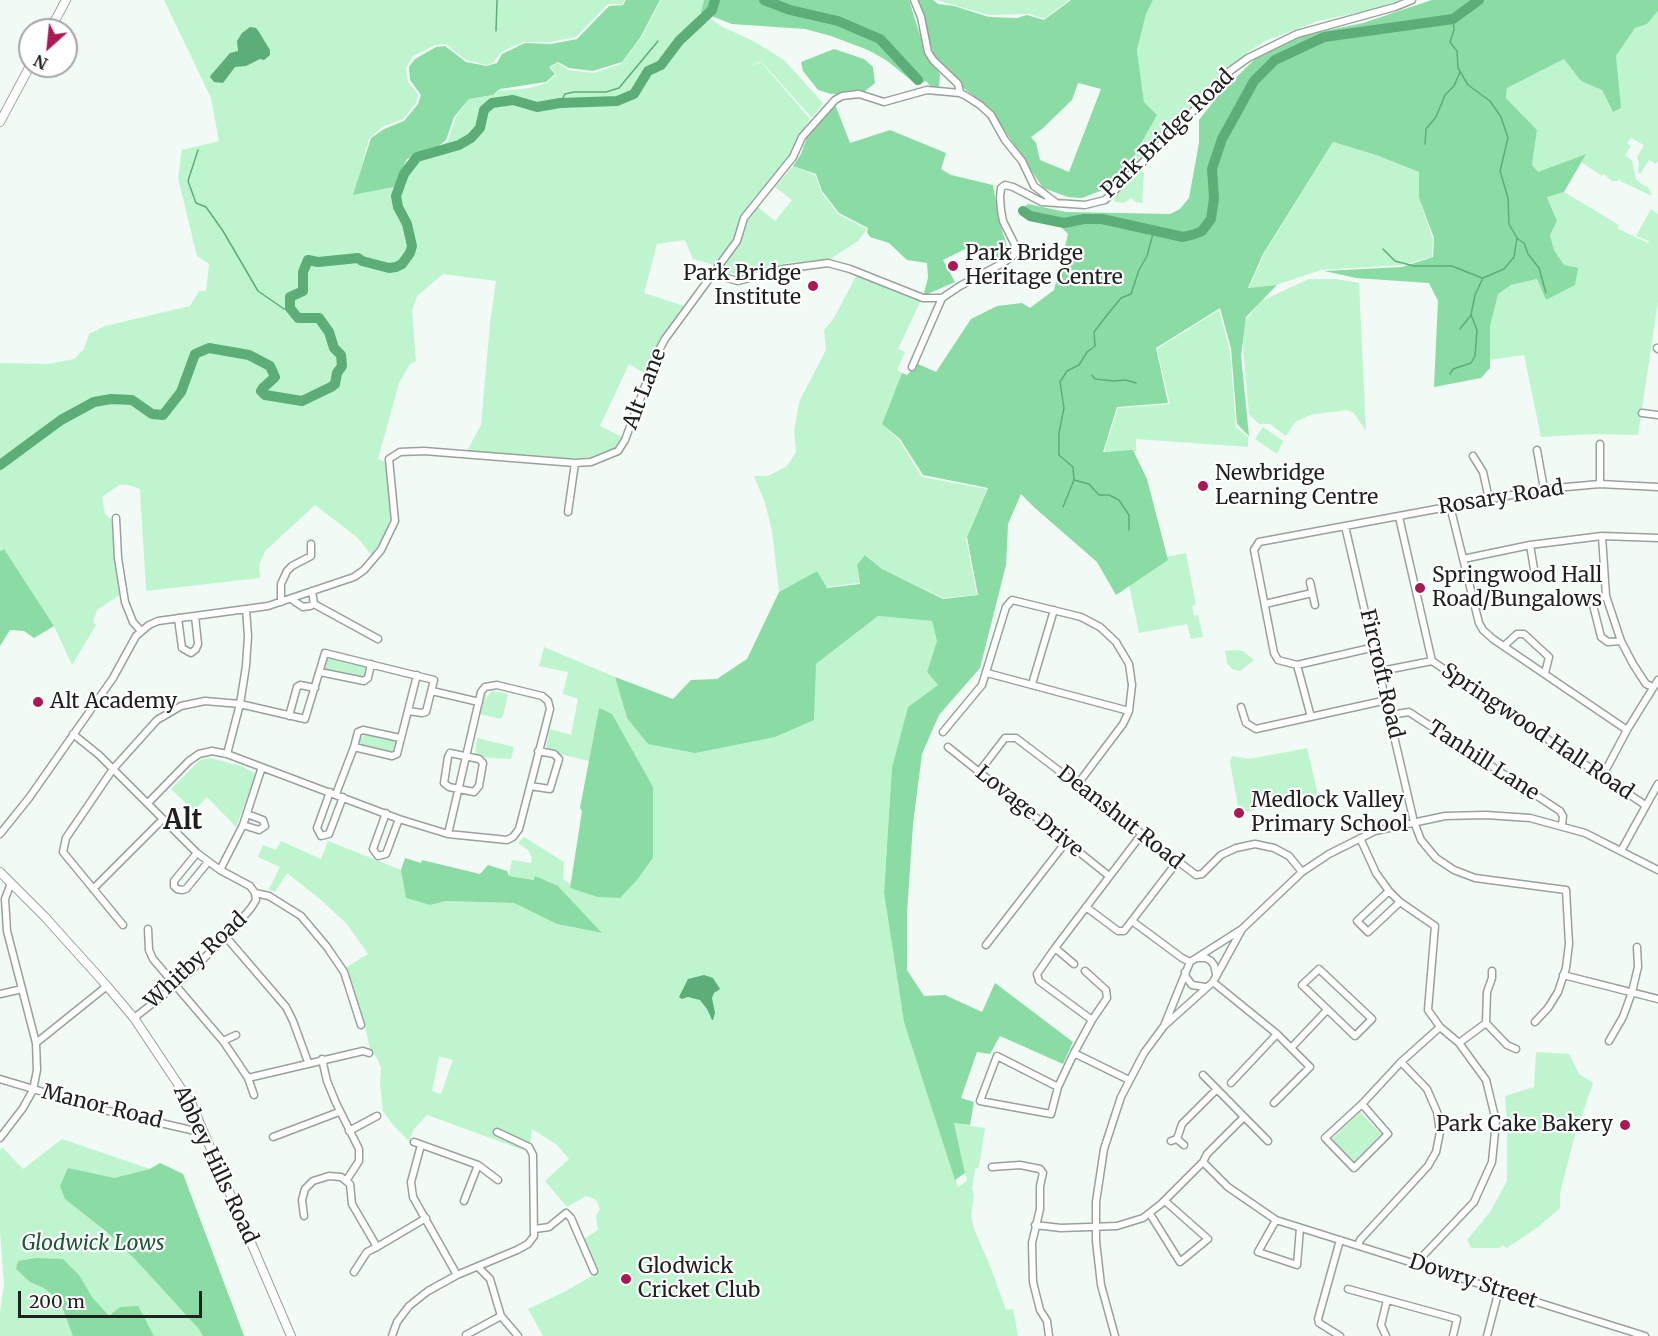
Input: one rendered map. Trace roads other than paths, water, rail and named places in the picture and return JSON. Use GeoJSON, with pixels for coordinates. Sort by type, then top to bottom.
{"type":"FeatureCollection","features":[{"type":"Feature","properties":{"kind":"main road"},"geometry":{"type":"LineString","coordinates":[[56,18],[66,0]]}},
{"type":"Feature","properties":{"kind":"main road"},"geometry":{"type":"LineString","coordinates":[[0,122],[24,78]]}},
{"type":"Feature","properties":{"kind":"main road","name":"Abbey Hills Road"},"geometry":{"type":"LineString","coordinates":[[0,872],[45,917],[134,1018],[191,1103],[291,1336]]}},
{"type":"Feature","properties":{"kind":"street"},"geometry":{"type":"LineString","coordinates":[[914,0],[921,17],[928,52],[958,84],[960,93],[986,109],[1022,161],[1034,186],[1055,202]]}},
{"type":"Feature","properties":{"kind":"street","name":"Park Bridge Road"},"geometry":{"type":"LineString","coordinates":[[942,298],[1014,255],[1015,245],[1003,221],[1001,210],[1001,188],[1005,185],[1038,201],[1085,205],[1105,200],[1230,71],[1248,58],[1297,34],[1395,7],[1412,0]]}},
{"type":"Feature","properties":{"kind":"street","name":"Alt Lane"},"geometry":{"type":"LineString","coordinates":[[141,631],[158,621],[268,606],[354,577],[364,570],[381,550],[395,521],[389,459],[400,452],[424,451],[575,463],[591,462],[618,451],[665,339],[737,242],[744,218],[794,157],[802,137],[835,100],[842,96],[859,94],[884,102],[927,90],[960,93]]}},
{"type":"Feature","properties":{"kind":"street"},"geometry":{"type":"LineString","coordinates":[[712,274],[738,281],[783,269],[828,263],[850,269],[922,298],[942,298],[912,367]]}},
{"type":"Feature","properties":{"kind":"street"},"geometry":{"type":"LineString","coordinates":[[1642,413],[1658,415]]}},
{"type":"Feature","properties":{"kind":"street"},"geometry":{"type":"LineString","coordinates":[[1600,444],[1600,484]]}},
{"type":"Feature","properties":{"kind":"street"},"geometry":{"type":"LineString","coordinates":[[1537,450],[1544,489]]}},
{"type":"Feature","properties":{"kind":"street"},"geometry":{"type":"LineString","coordinates":[[1473,456],[1483,472],[1489,499]]}},
{"type":"Feature","properties":{"kind":"street"},"geometry":{"type":"LineString","coordinates":[[568,512],[575,463]]}},
{"type":"Feature","properties":{"kind":"street","name":"Rosary Road"},"geometry":{"type":"LineString","coordinates":[[1297,665],[1278,660],[1275,653],[1254,550],[1259,542],[1544,489],[1600,484],[1658,487]]}},
{"type":"Feature","properties":{"kind":"street"},"geometry":{"type":"LineString","coordinates":[[1450,506],[1479,623],[1489,636],[1627,730]]}},
{"type":"Feature","properties":{"kind":"street","name":"Springwood Hall Road"},"geometry":{"type":"LineString","coordinates":[[1399,517],[1432,661],[1645,805]]}},
{"type":"Feature","properties":{"kind":"street"},"geometry":{"type":"LineString","coordinates":[[0,834],[29,798],[113,678],[141,631],[128,612],[125,602],[118,558],[116,518]]}},
{"type":"Feature","properties":{"kind":"street","name":"Fircroft Road"},"geometry":{"type":"LineString","coordinates":[[1346,526],[1414,822],[1421,840],[1436,858],[1454,870],[1475,878],[1566,890],[1569,944],[1563,975]]}},
{"type":"Feature","properties":{"kind":"street"},"geometry":{"type":"LineString","coordinates":[[1463,559],[1530,545],[1602,537],[1658,539]]}},
{"type":"Feature","properties":{"kind":"street"},"geometry":{"type":"LineString","coordinates":[[1602,537],[1606,596],[1622,641],[1646,684],[1653,687]]}},
{"type":"Feature","properties":{"kind":"street"},"geometry":{"type":"LineString","coordinates":[[281,602],[281,584],[287,571],[311,556],[311,544]]}},
{"type":"Feature","properties":{"kind":"street"},"geometry":{"type":"LineString","coordinates":[[1530,545],[1535,575]]}},
{"type":"Feature","properties":{"kind":"street"},"geometry":{"type":"LineString","coordinates":[[1310,582],[1315,604]]}},
{"type":"Feature","properties":{"kind":"street"},"geometry":{"type":"LineString","coordinates":[[312,591],[314,604]]}},
{"type":"Feature","properties":{"kind":"street"},"geometry":{"type":"LineString","coordinates":[[1265,604],[1312,593]]}},
{"type":"Feature","properties":{"kind":"street"},"geometry":{"type":"LineString","coordinates":[[1606,596],[1596,599],[1593,605],[1602,637],[1608,642],[1622,641]]}},
{"type":"Feature","properties":{"kind":"street","name":"Alt Lane"},"geometry":{"type":"LineString","coordinates":[[291,599],[303,607],[314,604],[378,639]]}},
{"type":"Feature","properties":{"kind":"street"},"geometry":{"type":"LineString","coordinates":[[943,732],[982,685],[1009,603],[1012,600],[1017,599],[1081,617],[1100,627],[1116,642],[1129,664],[1132,678],[1132,700],[1130,711],[1113,739],[1077,785]]}},
{"type":"Feature","properties":{"kind":"street"},"geometry":{"type":"LineString","coordinates":[[227,754],[240,704],[246,666],[248,636],[246,609]]}},
{"type":"Feature","properties":{"kind":"street"},"geometry":{"type":"LineString","coordinates":[[1032,684],[1054,610]]}},
{"type":"Feature","properties":{"kind":"street"},"geometry":{"type":"LineString","coordinates":[[178,618],[182,648],[191,653],[198,644],[195,616]]}},
{"type":"Feature","properties":{"kind":"street"},"geometry":{"type":"LineString","coordinates":[[1504,646],[1517,634],[1524,634],[1548,657],[1545,673]]}},
{"type":"Feature","properties":{"kind":"street"},"geometry":{"type":"LineString","coordinates":[[1311,717],[1297,665],[1375,647]]}},
{"type":"Feature","properties":{"kind":"street"},"geometry":{"type":"LineString","coordinates":[[123,925],[63,852],[66,838],[113,769],[157,720],[181,706],[206,701],[240,704],[302,720],[307,718],[325,653],[434,680],[426,712],[408,711]]}},
{"type":"Feature","properties":{"kind":"street"},"geometry":{"type":"LineString","coordinates":[[1381,671],[1432,661]]}},
{"type":"Feature","properties":{"kind":"street"},"geometry":{"type":"LineString","coordinates":[[320,672],[364,681],[368,678],[371,664]]}},
{"type":"Feature","properties":{"kind":"street"},"geometry":{"type":"LineString","coordinates":[[987,673],[1130,711]]}},
{"type":"Feature","properties":{"kind":"street"},"geometry":{"type":"LineString","coordinates":[[354,747],[392,756],[397,753],[417,675]]}},
{"type":"Feature","properties":{"kind":"street"},"geometry":{"type":"LineString","coordinates":[[1602,777],[1627,730],[1658,680]]}},
{"type":"Feature","properties":{"kind":"street"},"geometry":{"type":"LineString","coordinates":[[148,803],[195,756],[212,751],[227,754],[399,819],[448,834],[507,840],[513,837],[519,829],[550,709],[548,701],[542,696],[498,685],[485,687],[479,702],[448,834]]}},
{"type":"Feature","properties":{"kind":"street"},"geometry":{"type":"LineString","coordinates":[[289,716],[297,687],[315,688]]}},
{"type":"Feature","properties":{"kind":"street"},"geometry":{"type":"LineString","coordinates":[[432,691],[479,702]]}},
{"type":"Feature","properties":{"kind":"street"},"geometry":{"type":"LineString","coordinates":[[1241,707],[1246,723],[1256,729],[1387,700]]}},
{"type":"Feature","properties":{"kind":"street","name":"Tanhill Lane"},"geometry":{"type":"LineString","coordinates":[[1390,715],[1409,712],[1560,811],[1563,816],[1562,825]]}},
{"type":"Feature","properties":{"kind":"street"},"geometry":{"type":"LineString","coordinates":[[343,797],[329,834],[321,836],[317,828],[354,747],[358,732],[363,730],[400,738]]}},
{"type":"Feature","properties":{"kind":"street"},"geometry":{"type":"LineString","coordinates":[[73,734],[113,769],[208,862],[250,886],[255,897],[269,896],[301,916],[344,972],[361,1025]]}},
{"type":"Feature","properties":{"kind":"street","name":"Deanshut Road"},"geometry":{"type":"LineString","coordinates":[[979,772],[1005,738],[1016,738],[1196,875],[1202,874],[1221,855],[1236,848],[1256,844],[1274,848],[1290,856],[1302,872]]}},
{"type":"Feature","properties":{"kind":"street","name":"Lovage Drive"},"geometry":{"type":"LineString","coordinates":[[948,747],[1109,876]]}},
{"type":"Feature","properties":{"kind":"street"},"geometry":{"type":"LineString","coordinates":[[530,786],[550,789],[557,768],[558,756],[538,751]]}},
{"type":"Feature","properties":{"kind":"street"},"geometry":{"type":"LineString","coordinates":[[452,753],[467,756],[480,760],[484,768],[479,786],[474,792],[448,787],[444,783],[448,757],[452,753]]}},
{"type":"Feature","properties":{"kind":"street"},"geometry":{"type":"LineString","coordinates":[[220,870],[243,825],[262,767]]}},
{"type":"Feature","properties":{"kind":"street"},"geometry":{"type":"LineString","coordinates":[[1621,851],[1658,784]]}},
{"type":"Feature","properties":{"kind":"street"},"geometry":{"type":"LineString","coordinates":[[386,813],[373,849],[378,856],[386,854],[399,819]]}},
{"type":"Feature","properties":{"kind":"street"},"geometry":{"type":"LineString","coordinates":[[243,825],[259,830],[265,826],[263,820],[247,814]]}},
{"type":"Feature","properties":{"kind":"street"},"geometry":{"type":"LineString","coordinates":[[1164,1026],[1190,962],[1242,929],[1302,872],[1360,837],[1445,816],[1486,815],[1530,818],[1585,833],[1658,870]]}},
{"type":"Feature","properties":{"kind":"street"},"geometry":{"type":"LineString","coordinates":[[93,888],[163,819]]}},
{"type":"Feature","properties":{"kind":"street"},"geometry":{"type":"LineString","coordinates":[[1092,1020],[1039,981],[1037,974],[1142,835]]}},
{"type":"Feature","properties":{"kind":"street"},"geometry":{"type":"LineString","coordinates":[[1360,837],[1376,873],[1389,891],[1400,902],[1435,926],[1428,1010],[1440,1027],[1459,1043],[1486,1080],[1496,1121],[1492,1162],[1474,1202],[1417,1264]]}},
{"type":"Feature","properties":{"kind":"street"},"geometry":{"type":"LineString","coordinates":[[986,945],[1066,842]]}},
{"type":"Feature","properties":{"kind":"street"},"geometry":{"type":"LineString","coordinates":[[197,853],[174,881],[177,889],[182,891],[186,889],[208,862]]}},
{"type":"Feature","properties":{"kind":"street"},"geometry":{"type":"LineString","coordinates":[[1086,908],[1118,931],[1124,931],[1177,862]]}},
{"type":"Feature","properties":{"kind":"street"},"geometry":{"type":"LineString","coordinates":[[0,1138],[23,1108],[33,1090],[38,1070],[36,1043],[3,925],[5,898],[11,883]]}},
{"type":"Feature","properties":{"kind":"street"},"geometry":{"type":"LineString","coordinates":[[1389,891],[1357,921],[1368,932],[1400,902]]}},
{"type":"Feature","properties":{"kind":"street","name":"Whitby Road"},"geometry":{"type":"LineString","coordinates":[[134,1018],[175,986],[226,937],[255,897]]}},
{"type":"Feature","properties":{"kind":"street"},"geometry":{"type":"LineString","coordinates":[[1132,921],[1190,962]]}},
{"type":"Feature","properties":{"kind":"street"},"geometry":{"type":"LineString","coordinates":[[148,929],[149,950],[153,959],[223,1041],[248,1078],[254,1095]]}},
{"type":"Feature","properties":{"kind":"street"},"geometry":{"type":"LineString","coordinates":[[1115,1336],[1101,1285],[1095,1227],[1096,1202],[1104,1149],[1121,1097],[1144,1053],[1164,1026],[1212,982],[1242,929]]}},
{"type":"Feature","properties":{"kind":"street"},"geometry":{"type":"LineString","coordinates":[[226,937],[286,1007],[294,1021],[308,1062]]}},
{"type":"Feature","properties":{"kind":"street"},"geometry":{"type":"LineString","coordinates":[[1609,1041],[1623,1017],[1632,992],[1638,967],[1637,946]]}},
{"type":"Feature","properties":{"kind":"street"},"geometry":{"type":"LineString","coordinates":[[1055,948],[1074,964]]}},
{"type":"Feature","properties":{"kind":"street"},"geometry":{"type":"LineString","coordinates":[[1197,958],[1202,957],[1211,961],[1216,975]]}},
{"type":"Feature","properties":{"kind":"street"},"geometry":{"type":"LineString","coordinates":[[1319,969],[1372,1019],[1355,1036],[1327,1010],[1302,985],[1319,969]]}},
{"type":"Feature","properties":{"kind":"street"},"geometry":{"type":"LineString","coordinates":[[1492,971],[1487,992],[1486,1023],[1507,1045],[1516,1049]]}},
{"type":"Feature","properties":{"kind":"street"},"geometry":{"type":"LineString","coordinates":[[1058,1087],[997,1056],[980,1101],[1051,1114],[1058,1087],[1074,1053],[1107,998],[1106,990],[1085,972]]}},
{"type":"Feature","properties":{"kind":"street"},"geometry":{"type":"LineString","coordinates":[[1185,972],[1192,985],[1205,987]]}},
{"type":"Feature","properties":{"kind":"street"},"geometry":{"type":"LineString","coordinates":[[1535,1022],[1558,992],[1563,975],[1658,999]]}},
{"type":"Feature","properties":{"kind":"street"},"geometry":{"type":"LineString","coordinates":[[1212,982],[1277,1034],[1310,1067],[1274,1103]]}},
{"type":"Feature","properties":{"kind":"street"},"geometry":{"type":"LineString","coordinates":[[36,1043],[107,986]]}},
{"type":"Feature","properties":{"kind":"street"},"geometry":{"type":"LineString","coordinates":[[0,994],[22,989]]}},
{"type":"Feature","properties":{"kind":"street"},"geometry":{"type":"LineString","coordinates":[[1291,1048],[1327,1010]]}},
{"type":"Feature","properties":{"kind":"street"},"geometry":{"type":"LineString","coordinates":[[1459,1043],[1486,1023]]}},
{"type":"Feature","properties":{"kind":"street"},"geometry":{"type":"LineString","coordinates":[[1362,1104],[1388,1134],[1354,1168],[1325,1138],[1362,1104],[1401,1062],[1440,1027]]}},
{"type":"Feature","properties":{"kind":"street"},"geometry":{"type":"LineString","coordinates":[[1231,1083],[1277,1034]]}},
{"type":"Feature","properties":{"kind":"street"},"geometry":{"type":"LineString","coordinates":[[223,1041],[236,1035]]}},
{"type":"Feature","properties":{"kind":"street"},"geometry":{"type":"LineString","coordinates":[[248,1078],[322,1059],[363,1051],[369,1053]]}},
{"type":"Feature","properties":{"kind":"street"},"geometry":{"type":"LineString","coordinates":[[1074,1053],[1129,1080]]}},
{"type":"Feature","properties":{"kind":"street"},"geometry":{"type":"LineString","coordinates":[[322,1059],[327,1081],[339,1112],[359,1149],[359,1161],[346,1181]]}},
{"type":"Feature","properties":{"kind":"street"},"geometry":{"type":"LineString","coordinates":[[1358,1245],[1360,1240],[1428,1166],[1436,1152],[1440,1132],[1437,1112],[1427,1089],[1401,1062]]}},
{"type":"Feature","properties":{"kind":"street"},"geometry":{"type":"LineString","coordinates":[[1203,1075],[1268,1141]]}},
{"type":"Feature","properties":{"kind":"street","name":"Manor Road"},"geometry":{"type":"LineString","coordinates":[[0,1079],[104,1110],[204,1133]]}},
{"type":"Feature","properties":{"kind":"street"},"geometry":{"type":"LineString","coordinates":[[1185,1145],[1174,1140],[1182,1124],[1216,1089]]}},
{"type":"Feature","properties":{"kind":"street"},"geometry":{"type":"LineString","coordinates":[[273,1137],[339,1112]]}},
{"type":"Feature","properties":{"kind":"street"},"geometry":{"type":"LineString","coordinates":[[349,1131],[377,1116]]}},
{"type":"Feature","properties":{"kind":"street"},"geometry":{"type":"LineString","coordinates":[[1035,1224],[1061,1228],[1118,1226],[1150,1214],[1203,1162],[1207,1154],[1244,1116]]}},
{"type":"Feature","properties":{"kind":"street"},"geometry":{"type":"LineString","coordinates":[[392,1336],[397,1322],[409,1306],[428,1291],[457,1275],[528,1244],[534,1236],[533,1155],[529,1147],[497,1132]]}},
{"type":"Feature","properties":{"kind":"street"},"geometry":{"type":"LineString","coordinates":[[457,1275],[413,1197],[411,1182],[418,1143],[477,1165],[498,1180]]}},
{"type":"Feature","properties":{"kind":"street","name":"Dowry Street"},"geometry":{"type":"LineString","coordinates":[[1203,1162],[1228,1187],[1276,1220],[1645,1336]]}},
{"type":"Feature","properties":{"kind":"street"},"geometry":{"type":"LineString","coordinates":[[464,1201],[477,1165]]}},
{"type":"Feature","properties":{"kind":"street"},"geometry":{"type":"LineString","coordinates":[[992,1167],[1020,1165],[1040,1169],[1043,1173],[1040,1186],[1040,1209],[1032,1243],[1034,1282],[1040,1311],[1047,1321],[1049,1336]]}},
{"type":"Feature","properties":{"kind":"street"},"geometry":{"type":"LineString","coordinates":[[304,1216],[302,1200],[304,1189],[313,1181],[329,1176],[341,1177],[350,1184],[352,1204],[377,1247]]}},
{"type":"Feature","properties":{"kind":"street"},"geometry":{"type":"LineString","coordinates":[[1150,1214],[1180,1262],[1208,1239],[1165,1201]]}},
{"type":"Feature","properties":{"kind":"street"},"geometry":{"type":"LineString","coordinates":[[535,1229],[549,1227],[566,1213],[594,1271]]}},
{"type":"Feature","properties":{"kind":"street"},"geometry":{"type":"LineString","coordinates":[[354,1272],[368,1252],[426,1218]]}},
{"type":"Feature","properties":{"kind":"street"},"geometry":{"type":"LineString","coordinates":[[1276,1220],[1258,1252],[1297,1265],[1300,1228]]}},
{"type":"Feature","properties":{"kind":"street"},"geometry":{"type":"LineString","coordinates":[[1340,1240],[1318,1319],[1320,1323],[1340,1336]]}},
{"type":"Feature","properties":{"kind":"street"},"geometry":{"type":"LineString","coordinates":[[478,1267],[490,1279],[501,1316],[518,1336]]}},
{"type":"Feature","properties":{"kind":"street"},"geometry":{"type":"LineString","coordinates":[[1348,1289],[1457,1319],[1453,1336]]}},
{"type":"Feature","properties":{"kind":"street"},"geometry":{"type":"LineString","coordinates":[[1487,1336],[1499,1290]]}},
{"type":"Feature","properties":{"kind":"street"},"geometry":{"type":"LineString","coordinates":[[1386,1336],[1381,1325],[1387,1300]]}},
{"type":"Feature","properties":{"kind":"street"},"geometry":{"type":"LineString","coordinates":[[466,1335],[501,1316]]}},
{"type":"Feature","properties":{"kind":"street"},"geometry":{"type":"LineString","coordinates":[[1616,1336],[1618,1328]]}},
{"type":"Feature","properties":{"kind":"waterway"},"geometry":{"type":"LineString","coordinates":[[496,31],[497,0]]}},
{"type":"Feature","properties":{"kind":"waterway"},"geometry":{"type":"LineString","coordinates":[[0,465],[61,420],[94,402],[111,399],[132,400],[152,414],[163,415],[181,392],[195,354],[209,348],[249,355],[270,366],[275,377],[261,391],[265,395],[302,401],[331,387],[335,384],[337,373],[342,366],[341,355],[334,348],[329,332],[319,318],[298,318],[290,308],[290,297],[303,291],[303,272],[308,260],[318,262],[358,258],[389,268],[402,264],[412,246],[407,224],[398,207],[396,196],[404,174],[417,157],[459,145],[471,138],[480,128],[484,110],[492,103],[513,100],[537,107],[560,103],[617,101],[634,94],[648,71],[661,65],[679,41],[712,10],[715,0]]}},
{"type":"Feature","properties":{"kind":"waterway"},"geometry":{"type":"LineString","coordinates":[[764,0],[790,10],[838,21],[880,39],[918,80]]}},
{"type":"Feature","properties":{"kind":"waterway"},"geometry":{"type":"LineString","coordinates":[[1023,211],[1030,216],[1064,223],[1084,219],[1102,219],[1183,237],[1202,231],[1211,219],[1214,198],[1212,169],[1222,139],[1254,81],[1275,60],[1324,37],[1453,19],[1479,0]]}},
{"type":"Feature","properties":{"kind":"waterway"},"geometry":{"type":"LineString","coordinates":[[1450,374],[1453,369],[1471,363],[1475,356],[1477,330],[1471,315],[1475,295],[1483,278],[1504,269],[1514,257],[1517,238],[1509,224],[1508,198],[1500,171],[1508,138],[1501,117],[1490,101],[1468,85],[1458,68],[1457,51],[1450,42],[1454,30],[1453,19]]}},
{"type":"Feature","properties":{"kind":"waterway"},"geometry":{"type":"LineString","coordinates":[[560,103],[565,94],[606,92],[619,88],[658,41]]}},
{"type":"Feature","properties":{"kind":"waterway"},"geometry":{"type":"LineString","coordinates":[[1425,144],[1426,129],[1436,117],[1445,95],[1454,86],[1460,72]]}},
{"type":"Feature","properties":{"kind":"waterway"},"geometry":{"type":"LineString","coordinates":[[198,150],[188,181],[196,203],[206,207],[223,231],[258,291],[284,309],[290,308]]}},
{"type":"Feature","properties":{"kind":"waterway"},"geometry":{"type":"LineString","coordinates":[[1129,530],[1129,515],[1119,500],[1109,495],[1099,495],[1089,484],[1074,480],[1073,467],[1059,455],[1059,433],[1064,408],[1060,382],[1067,371],[1079,365],[1087,352],[1095,346],[1094,332],[1107,315],[1121,298],[1131,294],[1139,270],[1147,256],[1154,230]]}},
{"type":"Feature","properties":{"kind":"waterway"},"geometry":{"type":"LineString","coordinates":[[1518,239],[1524,243],[1528,254],[1539,268],[1546,293]]}},
{"type":"Feature","properties":{"kind":"waterway"},"geometry":{"type":"LineString","coordinates":[[1383,249],[1395,261],[1414,266],[1452,266],[1482,278]]}},
{"type":"Feature","properties":{"kind":"waterway"},"geometry":{"type":"LineString","coordinates":[[1460,329],[1471,315]]}},
{"type":"Feature","properties":{"kind":"waterway"},"geometry":{"type":"LineString","coordinates":[[1092,375],[1095,379],[1126,380],[1136,383]]}},
{"type":"Feature","properties":{"kind":"waterway"},"geometry":{"type":"LineString","coordinates":[[1063,507],[1074,480]]}},
{"type":"Feature","properties":{"kind":"place","name":"Park Bridge Heritage Centre"},"geometry":{"type":"Point","coordinates":[953,266]}},
{"type":"Feature","properties":{"kind":"place","name":"Park Bridge Institute"},"geometry":{"type":"Point","coordinates":[813,286]}},
{"type":"Feature","properties":{"kind":"place","name":"Newbridge Learning Centre"},"geometry":{"type":"Point","coordinates":[1203,486]}},
{"type":"Feature","properties":{"kind":"place","name":"Springwood Hall Road/Bungalows"},"geometry":{"type":"Point","coordinates":[1420,588]}},
{"type":"Feature","properties":{"kind":"place","name":"Alt Academy"},"geometry":{"type":"Point","coordinates":[38,702]}},
{"type":"Feature","properties":{"kind":"place","name":"Medlock Valley Primary School"},"geometry":{"type":"Point","coordinates":[1239,813]}},
{"type":"Feature","properties":{"kind":"place","name":"Park Cake Bakery"},"geometry":{"type":"Point","coordinates":[1625,1125]}},
{"type":"Feature","properties":{"kind":"place","name":"Glodwick Cricket Club"},"geometry":{"type":"Point","coordinates":[626,1279]}},
{"type":"Feature","properties":{"kind":"district","name":"Alt"},"geometry":{"type":"Point","coordinates":[183,821]}},
{"type":"Feature","properties":{"kind":"park label","name":"Glodwick Lows"},"geometry":{"type":"Point","coordinates":[93,1244]}}]}
